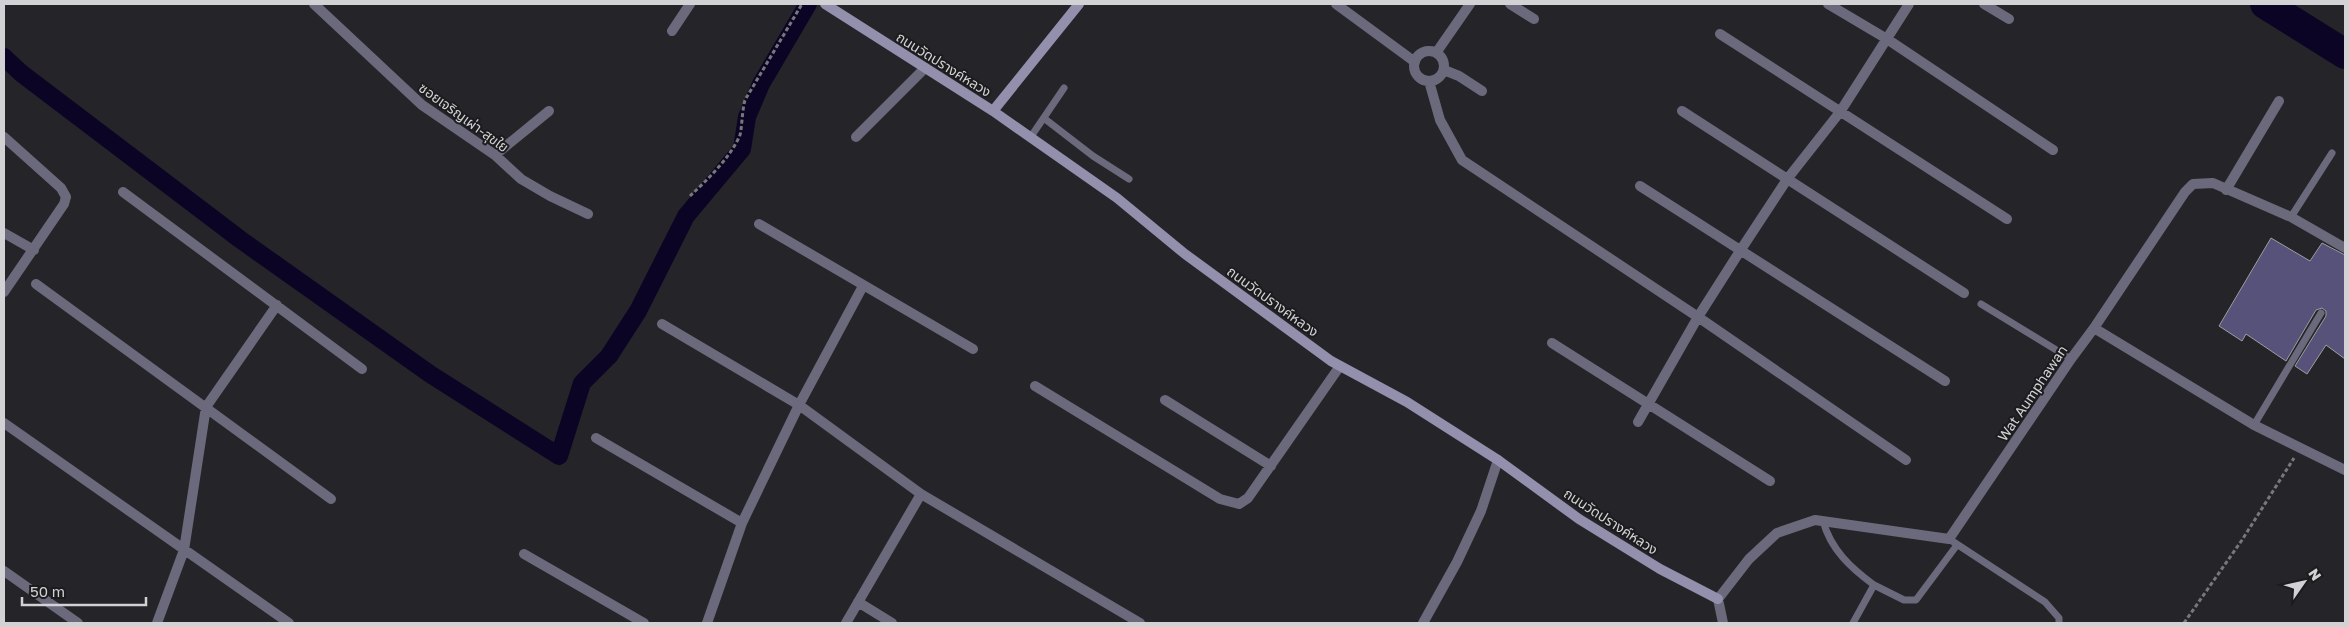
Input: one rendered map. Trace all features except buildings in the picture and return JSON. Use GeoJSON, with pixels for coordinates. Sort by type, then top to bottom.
{"type":"FeatureCollection","features":[{"type":"Feature","properties":{"kind":"street","name":"ซอยเจริญเผ่า-สุขใย"},"geometry":{"type":"LineString","coordinates":[[314,4],[422,105],[495,155],[521,179],[536,189],[588,214]]}},
{"type":"Feature","properties":{"kind":"street"},"geometry":{"type":"LineString","coordinates":[[672,31],[690,4]]}},
{"type":"Feature","properties":{"kind":"street"},"geometry":{"type":"LineString","coordinates":[[993,111],[1079,4]]}},
{"type":"Feature","properties":{"kind":"street"},"geometry":{"type":"LineString","coordinates":[[1336,4],[1415,62],[1417,75],[1429,81],[1435,80],[1444,70]]}},
{"type":"Feature","properties":{"kind":"street"},"geometry":{"type":"LineString","coordinates":[[1436,53],[1470,4]]}},
{"type":"Feature","properties":{"kind":"street"},"geometry":{"type":"LineString","coordinates":[[1510,4],[1534,19]]}},
{"type":"Feature","properties":{"kind":"street"},"geometry":{"type":"LineString","coordinates":[[1828,4],[1888,39],[2054,150]]}},
{"type":"Feature","properties":{"kind":"street"},"geometry":{"type":"LineString","coordinates":[[1638,422],[1698,317],[1740,251],[1788,178],[1840,112],[1909,4]]}},
{"type":"Feature","properties":{"kind":"street"},"geometry":{"type":"LineString","coordinates":[[1984,4],[2009,19]]}},
{"type":"Feature","properties":{"kind":"street","name":"ถนนวัดปรางค์หลวง"},"geometry":{"type":"LineString","coordinates":[[827,6],[993,111],[1117,198],[1185,254],[1340,366],[1407,402],[1498,460],[1579,519],[1660,569],[1718,600]]}},
{"type":"Feature","properties":{"kind":"street"},"geometry":{"type":"LineString","coordinates":[[1720,34],[2007,219]]}},
{"type":"Feature","properties":{"kind":"street"},"geometry":{"type":"LineString","coordinates":[[1415,62],[1423,52],[1436,53],[1441,58],[1444,70]]}},
{"type":"Feature","properties":{"kind":"street"},"geometry":{"type":"LineString","coordinates":[[856,136],[925,68]]}},
{"type":"Feature","properties":{"kind":"street"},"geometry":{"type":"LineString","coordinates":[[1444,70],[1459,76],[1482,91]]}},
{"type":"Feature","properties":{"kind":"street"},"geometry":{"type":"LineString","coordinates":[[1429,81],[1440,120],[1462,160],[1698,317],[1906,460]]}},
{"type":"Feature","properties":{"kind":"street"},"geometry":{"type":"LineString","coordinates":[[2226,190],[2278,101]]}},
{"type":"Feature","properties":{"kind":"street"},"geometry":{"type":"LineString","coordinates":[[495,155],[549,111]]}},
{"type":"Feature","properties":{"kind":"street"},"geometry":{"type":"LineString","coordinates":[[1682,111],[1964,293]]}},
{"type":"Feature","properties":{"kind":"street"},"geometry":{"type":"LineString","coordinates":[[4,138],[61,188],[66,197],[64,204],[34,250],[4,292]]}},
{"type":"Feature","properties":{"kind":"street","name":"Wat Aumphawan"},"geometry":{"type":"LineString","coordinates":[[1953,542],[2071,359],[2094,328],[2185,192],[2194,184],[2213,183],[2291,217],[2345,248]]}},
{"type":"Feature","properties":{"kind":"street"},"geometry":{"type":"LineString","coordinates":[[1640,186],[1945,381]]}},
{"type":"Feature","properties":{"kind":"street"},"geometry":{"type":"LineString","coordinates":[[123,192],[362,370]]}},
{"type":"Feature","properties":{"kind":"street"},"geometry":{"type":"LineString","coordinates":[[759,224],[973,350]]}},
{"type":"Feature","properties":{"kind":"street"},"geometry":{"type":"LineString","coordinates":[[4,233],[34,250]]}},
{"type":"Feature","properties":{"kind":"street"},"geometry":{"type":"LineString","coordinates":[[36,284],[331,499]]}},
{"type":"Feature","properties":{"kind":"street"},"geometry":{"type":"LineString","coordinates":[[707,623],[742,523],[799,405],[863,286]]}},
{"type":"Feature","properties":{"kind":"street"},"geometry":{"type":"LineString","coordinates":[[158,623],[184,550],[206,407],[277,305]]}},
{"type":"Feature","properties":{"kind":"street"},"geometry":{"type":"LineString","coordinates":[[662,324],[799,405],[921,494],[1140,623]]}},
{"type":"Feature","properties":{"kind":"street"},"geometry":{"type":"LineString","coordinates":[[2094,328],[2254,425],[2300,446],[2345,470]]}},
{"type":"Feature","properties":{"kind":"street"},"geometry":{"type":"LineString","coordinates":[[1552,342],[1770,482]]}},
{"type":"Feature","properties":{"kind":"street"},"geometry":{"type":"LineString","coordinates":[[1035,386],[1220,499],[1232,504],[1239,504],[1248,498],[1340,366]]}},
{"type":"Feature","properties":{"kind":"street"},"geometry":{"type":"LineString","coordinates":[[1165,400],[1271,466]]}},
{"type":"Feature","properties":{"kind":"street"},"geometry":{"type":"LineString","coordinates":[[4,423],[289,623]]}},
{"type":"Feature","properties":{"kind":"street"},"geometry":{"type":"LineString","coordinates":[[596,438],[742,523]]}},
{"type":"Feature","properties":{"kind":"street"},"geometry":{"type":"LineString","coordinates":[[1423,623],[1457,562],[1481,511],[1498,460]]}},
{"type":"Feature","properties":{"kind":"street"},"geometry":{"type":"LineString","coordinates":[[846,623],[921,494]]}},
{"type":"Feature","properties":{"kind":"street"},"geometry":{"type":"LineString","coordinates":[[1723,623],[1718,600],[1749,559],[1777,533],[1815,520],[1953,542]]}},
{"type":"Feature","properties":{"kind":"street"},"geometry":{"type":"LineString","coordinates":[[524,554],[644,623]]}},
{"type":"Feature","properties":{"kind":"street"},"geometry":{"type":"LineString","coordinates":[[4,571],[78,623]]}},
{"type":"Feature","properties":{"kind":"street"},"geometry":{"type":"LineString","coordinates":[[858,602],[892,623]]}},
{"type":"Feature","properties":{"kind":"lane"},"geometry":{"type":"LineString","coordinates":[[1030,138],[1045,119],[1064,88]]}},
{"type":"Feature","properties":{"kind":"lane"},"geometry":{"type":"LineString","coordinates":[[1045,119],[1093,156],[1129,179]]}},
{"type":"Feature","properties":{"kind":"lane"},"geometry":{"type":"LineString","coordinates":[[2291,217],[2332,153]]}},
{"type":"Feature","properties":{"kind":"lane"},"geometry":{"type":"LineString","coordinates":[[1981,304],[2071,359]]}},
{"type":"Feature","properties":{"kind":"lane"},"geometry":{"type":"LineString","coordinates":[[2254,425],[2321,313]]}},
{"type":"Feature","properties":{"kind":"lane"},"geometry":{"type":"LineString","coordinates":[[1823,521],[1828,538],[1837,552],[1858,573],[1874,585],[1904,600],[1913,601],[1919,597],[1953,542],[2045,602],[2056,614],[2059,623]]}},
{"type":"Feature","properties":{"kind":"lane"},"geometry":{"type":"LineString","coordinates":[[1853,623],[1874,585]]}},
{"type":"Feature","properties":{"kind":"path"},"geometry":{"type":"LineString","coordinates":[[690,196],[716,171],[740,134],[745,100],[802,4]]}},
{"type":"Feature","properties":{"kind":"path"},"geometry":{"type":"LineString","coordinates":[[2184,623],[2242,540],[2300,446]]}},
{"type":"Feature","properties":{"kind":"waterway"},"geometry":{"type":"LineString","coordinates":[[4,57],[21,73],[241,240],[430,374],[559,456],[582,383],[609,356],[638,311],[686,216],[742,149],[747,117],[761,84],[808,4]]}},
{"type":"Feature","properties":{"kind":"waterway"},"geometry":{"type":"LineString","coordinates":[[2265,4],[2345,54]]}}]}
